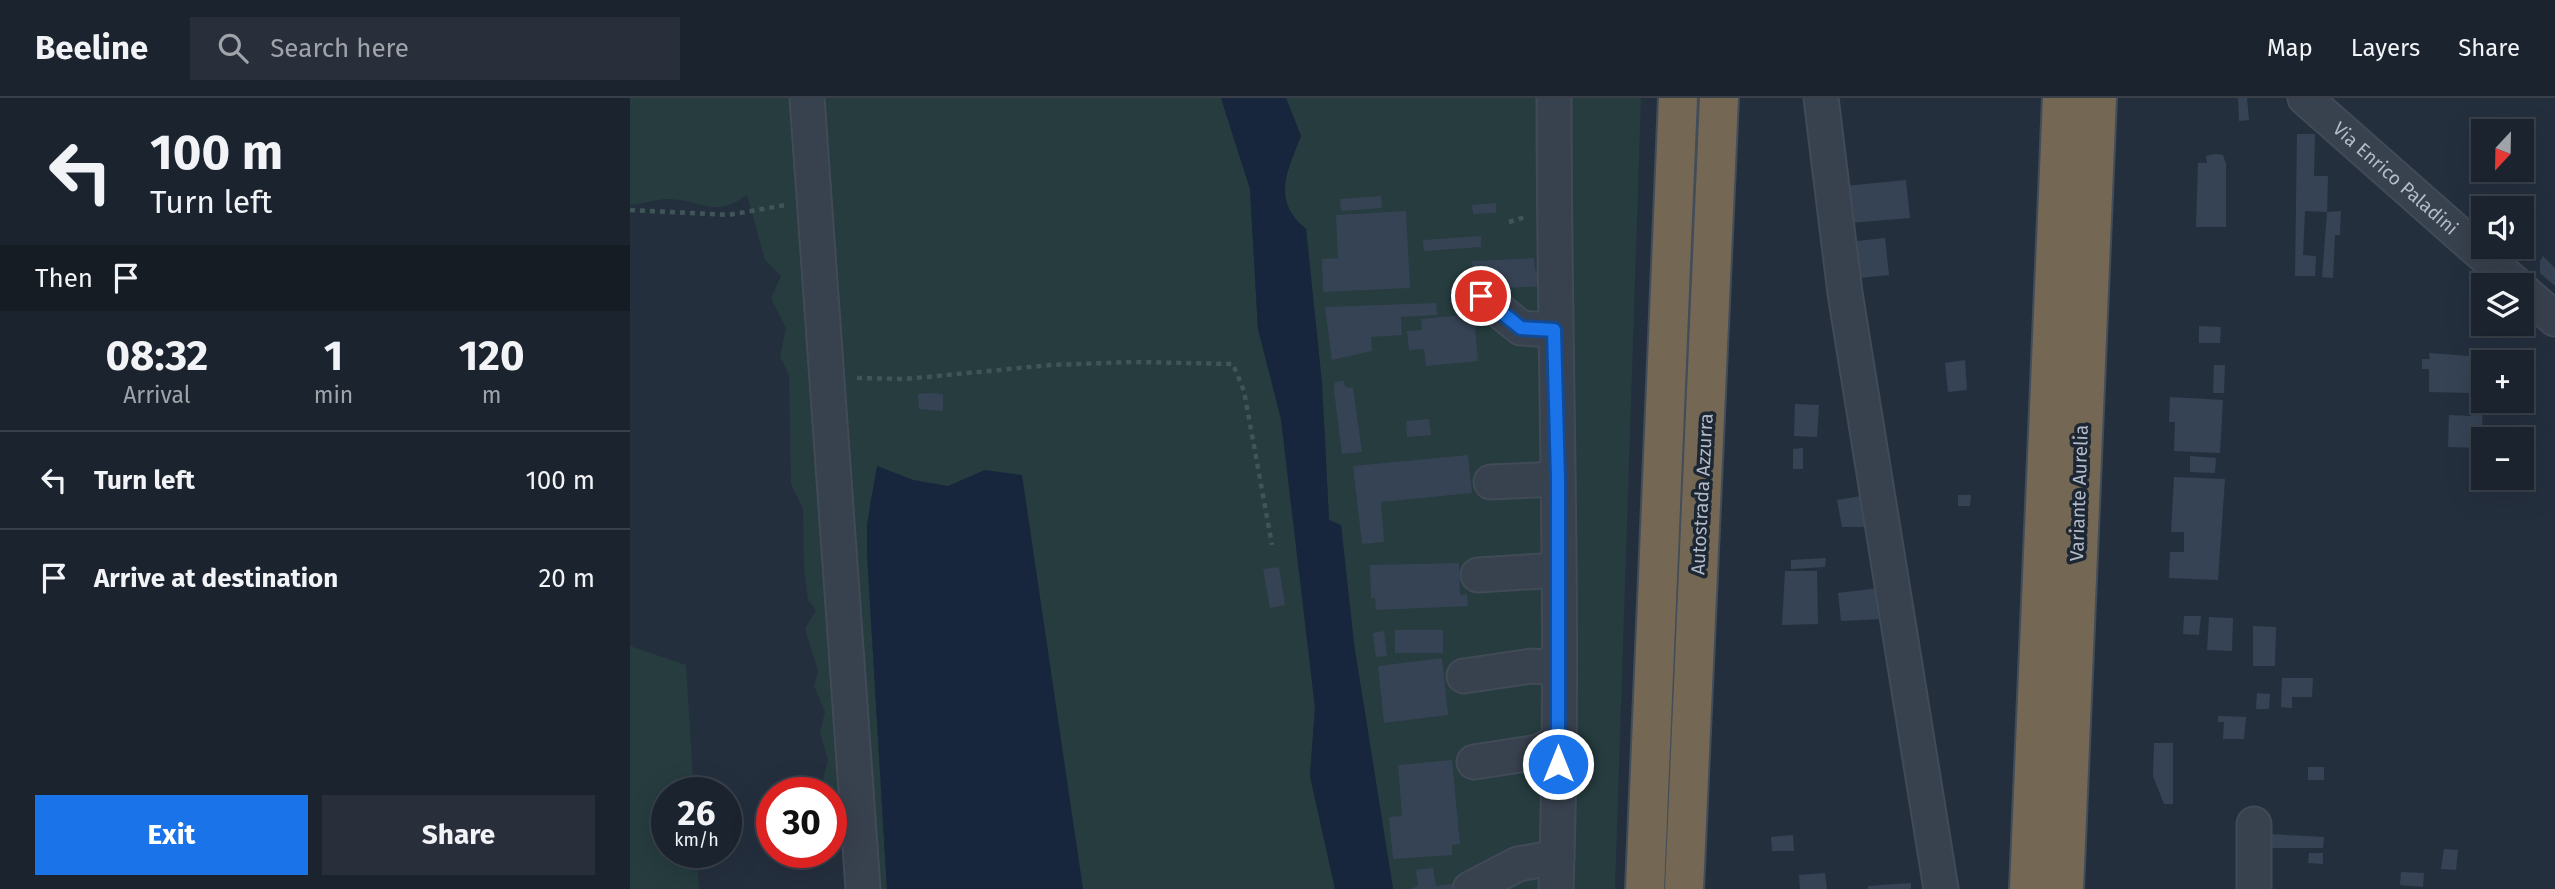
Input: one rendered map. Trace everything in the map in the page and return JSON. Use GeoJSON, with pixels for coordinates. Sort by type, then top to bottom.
{"type":"FeatureCollection","features":[{"type":"Feature","properties":{"kind":"highway"},"geometry":{"type":"LineString","coordinates":[[1645,889],[1678,98]]}},
{"type":"Feature","properties":{"kind":"highway","name":"Autostrada Azzurra"},"geometry":{"type":"LineString","coordinates":[[1684,889],[1719,98]]}},
{"type":"Feature","properties":{"kind":"highway","name":"Variante Aurelia"},"geometry":{"type":"LineString","coordinates":[[2029,889],[2062,98]]}},
{"type":"Feature","properties":{"kind":"highway","name":"Variante Aurelia"},"geometry":{"type":"LineString","coordinates":[[2064,889],[2097,98]]}},
{"type":"Feature","properties":{"kind":"street"},"geometry":{"type":"LineString","coordinates":[[807,98],[863,889]]}},
{"type":"Feature","properties":{"kind":"street"},"geometry":{"type":"LineString","coordinates":[[1470,889],[1518,864],[1557,873],[1558,479],[1554,330],[1554,98]]}},
{"type":"Feature","properties":{"kind":"street"},"geometry":{"type":"LineString","coordinates":[[1821,98],[1846,293],[1941,889]]}},
{"type":"Feature","properties":{"kind":"street","name":"Via Enrico Paladini"},"geometry":{"type":"LineString","coordinates":[[2305,98],[2503,273]]}},
{"type":"Feature","properties":{"kind":"street"},"geometry":{"type":"LineString","coordinates":[[1481,296],[1521,328]]}},
{"type":"Feature","properties":{"kind":"street"},"geometry":{"type":"LineString","coordinates":[[2534,301],[2555,319]]}},
{"type":"Feature","properties":{"kind":"street"},"geometry":{"type":"LineString","coordinates":[[1487,330],[1554,330]]}},
{"type":"Feature","properties":{"kind":"street"},"geometry":{"type":"LineString","coordinates":[[1491,482],[1558,479]]}},
{"type":"Feature","properties":{"kind":"street"},"geometry":{"type":"LineString","coordinates":[[1478,575],[1558,570]]}},
{"type":"Feature","properties":{"kind":"street"},"geometry":{"type":"LineString","coordinates":[[1464,676],[1532,666],[1558,668]]}},
{"type":"Feature","properties":{"kind":"street"},"geometry":{"type":"LineString","coordinates":[[1474,762],[1539,752],[1558,741]]}},
{"type":"Feature","properties":{"kind":"street"},"geometry":{"type":"LineString","coordinates":[[2254,824],[2254,889]]}},
{"type":"Feature","properties":{"kind":"path"},"geometry":{"type":"LineString","coordinates":[[630,210],[728,215],[816,201]]}},
{"type":"Feature","properties":{"kind":"path"},"geometry":{"type":"LineString","coordinates":[[828,380],[905,379],[1051,365],[1133,362],[1233,365],[1244,391],[1272,545]]}},
{"type":"Feature","properties":{"kind":"green space"},"geometry":{"type":"Polygon","coordinates":[[[630,98],[1221,98],[1250,189],[1258,329],[1281,419],[1315,707],[1310,776],[1335,889],[1083,889],[1066,782],[985,470],[948,487],[913,480],[878,467],[870,503],[867,553],[887,889],[863,889],[858,810],[847,808],[847,777],[824,777],[828,760],[820,732],[825,712],[814,686],[818,671],[805,629],[816,610],[808,600],[804,568],[803,509],[791,484],[789,375],[780,356],[786,328],[771,298],[781,276],[765,260],[747,195],[726,206],[717,207],[668,199],[630,205],[630,98]]]}},
{"type":"Feature","properties":{"kind":"green space"},"geometry":{"type":"Polygon","coordinates":[[[1286,98],[1641,98],[1615,889],[1393,889],[1354,644],[1341,525],[1329,520],[1322,384],[1306,229],[1288,207],[1285,196],[1287,174],[1301,136],[1286,98]]]}},
{"type":"Feature","properties":{"kind":"green space"},"geometry":{"type":"Polygon","coordinates":[[[630,646],[686,665],[693,777],[651,777],[651,868],[698,868],[699,889],[630,889],[630,646]]]}},
{"type":"Feature","properties":{"kind":"water"},"geometry":{"type":"Polygon","coordinates":[[[1221,98],[1286,98],[1301,136],[1287,174],[1285,196],[1295,218],[1306,229],[1322,384],[1329,520],[1341,525],[1354,644],[1393,889],[1335,889],[1310,776],[1315,707],[1281,419],[1258,329],[1250,189],[1221,98]]]}},
{"type":"Feature","properties":{"kind":"water"},"geometry":{"type":"Polygon","coordinates":[[[877,466],[913,480],[948,486],[985,470],[1022,475],[1083,889],[887,889],[867,553],[867,525],[877,466]]]}},
{"type":"Feature","properties":{"kind":"building"},"geometry":{"type":"Polygon","coordinates":[[[2238,98],[2247,98],[2249,120],[2239,121],[2238,98]]]}},
{"type":"Feature","properties":{"kind":"building"},"geometry":{"type":"Polygon","coordinates":[[[2297,134],[2315,134],[2314,176],[2328,176],[2327,212],[2305,211],[2303,255],[2316,256],[2315,276],[2295,276],[2297,134]]]}},
{"type":"Feature","properties":{"kind":"building"},"geometry":{"type":"Polygon","coordinates":[[[2223,155],[2226,164],[2226,227],[2196,227],[2198,163],[2207,163],[2206,156],[2223,155]]]}},
{"type":"Feature","properties":{"kind":"building"},"geometry":{"type":"Polygon","coordinates":[[[1906,180],[1910,218],[1850,223],[1845,186],[1906,180]]]}},
{"type":"Feature","properties":{"kind":"building"},"geometry":{"type":"Polygon","coordinates":[[[1381,196],[1382,208],[1341,211],[1340,199],[1381,196]]]}},
{"type":"Feature","properties":{"kind":"building"},"geometry":{"type":"Polygon","coordinates":[[[1496,203],[1496,213],[1473,214],[1472,205],[1496,203]]]}},
{"type":"Feature","properties":{"kind":"building"},"geometry":{"type":"Polygon","coordinates":[[[1406,211],[1410,288],[1323,292],[1322,259],[1338,258],[1336,215],[1406,211]]]}},
{"type":"Feature","properties":{"kind":"building"},"geometry":{"type":"Polygon","coordinates":[[[2341,211],[2340,235],[2335,235],[2333,278],[2322,277],[2327,212],[2341,211]]]}},
{"type":"Feature","properties":{"kind":"building"},"geometry":{"type":"Polygon","coordinates":[[[1481,236],[1481,247],[1424,251],[1423,240],[1481,236]]]}},
{"type":"Feature","properties":{"kind":"building"},"geometry":{"type":"Polygon","coordinates":[[[1885,238],[1889,275],[1861,278],[1857,241],[1885,238]]]}},
{"type":"Feature","properties":{"kind":"building"},"geometry":{"type":"Polygon","coordinates":[[[2543,256],[2555,268],[2555,286],[2540,273],[2543,256]]]}},
{"type":"Feature","properties":{"kind":"building"},"geometry":{"type":"Polygon","coordinates":[[[1534,258],[1535,271],[1545,270],[1546,286],[1487,289],[1487,278],[1473,279],[1472,261],[1534,258]]]}},
{"type":"Feature","properties":{"kind":"building"},"geometry":{"type":"Polygon","coordinates":[[[1436,303],[1437,315],[1401,317],[1402,335],[1371,337],[1372,351],[1332,360],[1325,307],[1436,303]]]}},
{"type":"Feature","properties":{"kind":"building"},"geometry":{"type":"Polygon","coordinates":[[[1474,314],[1478,361],[1426,366],[1424,349],[1409,350],[1407,331],[1422,330],[1421,319],[1474,314]]]}},
{"type":"Feature","properties":{"kind":"building"},"geometry":{"type":"Polygon","coordinates":[[[2199,326],[2221,327],[2220,343],[2199,343],[2199,326]]]}},
{"type":"Feature","properties":{"kind":"building"},"geometry":{"type":"Polygon","coordinates":[[[2429,353],[2471,356],[2471,413],[2482,413],[2482,427],[2471,427],[2471,448],[2448,447],[2449,415],[2471,416],[2470,393],[2429,392],[2429,369],[2422,369],[2422,359],[2430,359],[2429,353]]]}},
{"type":"Feature","properties":{"kind":"building"},"geometry":{"type":"Polygon","coordinates":[[[1965,360],[1967,390],[1948,392],[1945,363],[1965,360]]]}},
{"type":"Feature","properties":{"kind":"building"},"geometry":{"type":"Polygon","coordinates":[[[2214,365],[2225,365],[2224,393],[2213,393],[2214,365]]]}},
{"type":"Feature","properties":{"kind":"building"},"geometry":{"type":"Polygon","coordinates":[[[1344,381],[1345,387],[1353,388],[1362,452],[1342,454],[1334,390],[1335,382],[1344,381]]]}},
{"type":"Feature","properties":{"kind":"building"},"geometry":{"type":"Polygon","coordinates":[[[918,394],[943,394],[943,411],[919,409],[918,394]]]}},
{"type":"Feature","properties":{"kind":"building"},"geometry":{"type":"Polygon","coordinates":[[[2170,397],[2223,400],[2220,453],[2174,451],[2175,422],[2169,422],[2170,397]]]}},
{"type":"Feature","properties":{"kind":"building"},"geometry":{"type":"Polygon","coordinates":[[[1795,404],[1819,405],[1817,437],[1794,436],[1795,404]]]}},
{"type":"Feature","properties":{"kind":"building"},"geometry":{"type":"Polygon","coordinates":[[[1429,419],[1431,435],[1407,437],[1406,421],[1429,419]]]}},
{"type":"Feature","properties":{"kind":"building"},"geometry":{"type":"Polygon","coordinates":[[[1803,448],[1803,469],[1793,469],[1793,449],[1803,448]]]}},
{"type":"Feature","properties":{"kind":"building"},"geometry":{"type":"Polygon","coordinates":[[[1468,455],[1472,493],[1381,502],[1384,542],[1362,544],[1353,466],[1468,455]]]}},
{"type":"Feature","properties":{"kind":"building"},"geometry":{"type":"Polygon","coordinates":[[[2190,456],[2216,458],[2215,473],[2190,472],[2190,456]]]}},
{"type":"Feature","properties":{"kind":"building"},"geometry":{"type":"Polygon","coordinates":[[[2174,477],[2225,479],[2218,580],[2169,578],[2170,552],[2184,552],[2184,532],[2171,532],[2174,477]]]}},
{"type":"Feature","properties":{"kind":"building"},"geometry":{"type":"Polygon","coordinates":[[[1867,495],[1873,527],[1842,527],[1837,500],[1867,495]]]}},
{"type":"Feature","properties":{"kind":"building"},"geometry":{"type":"Polygon","coordinates":[[[1958,495],[1971,495],[1970,506],[1958,506],[1958,495]]]}},
{"type":"Feature","properties":{"kind":"building"},"geometry":{"type":"Polygon","coordinates":[[[1826,558],[1825,567],[1791,569],[1791,560],[1826,558]]]}},
{"type":"Feature","properties":{"kind":"building"},"geometry":{"type":"Polygon","coordinates":[[[1459,563],[1460,595],[1467,594],[1468,606],[1376,610],[1375,598],[1371,598],[1370,565],[1459,563]]]}},
{"type":"Feature","properties":{"kind":"building"},"geometry":{"type":"Polygon","coordinates":[[[1279,567],[1285,605],[1270,608],[1263,569],[1279,567]]]}},
{"type":"Feature","properties":{"kind":"building"},"geometry":{"type":"Polygon","coordinates":[[[1785,571],[1817,571],[1818,624],[1782,625],[1785,571]]]}},
{"type":"Feature","properties":{"kind":"building"},"geometry":{"type":"Polygon","coordinates":[[[1878,588],[1881,619],[1841,621],[1838,593],[1878,588]]]}},
{"type":"Feature","properties":{"kind":"building"},"geometry":{"type":"Polygon","coordinates":[[[2184,616],[2201,616],[2199,635],[2183,634],[2184,616]]]}},
{"type":"Feature","properties":{"kind":"building"},"geometry":{"type":"Polygon","coordinates":[[[2209,617],[2233,618],[2232,651],[2207,650],[2209,617]]]}},
{"type":"Feature","properties":{"kind":"building"},"geometry":{"type":"Polygon","coordinates":[[[2253,626],[2276,627],[2275,666],[2253,666],[2253,626]]]}},
{"type":"Feature","properties":{"kind":"building"},"geometry":{"type":"Polygon","coordinates":[[[1395,630],[1443,630],[1443,653],[1395,653],[1395,630]]]}},
{"type":"Feature","properties":{"kind":"building"},"geometry":{"type":"Polygon","coordinates":[[[1384,631],[1387,656],[1376,657],[1373,633],[1384,631]]]}},
{"type":"Feature","properties":{"kind":"building"},"geometry":{"type":"Polygon","coordinates":[[[1442,658],[1448,715],[1384,723],[1378,666],[1442,658]]]}},
{"type":"Feature","properties":{"kind":"building"},"geometry":{"type":"Polygon","coordinates":[[[2282,678],[2313,678],[2312,697],[2292,697],[2292,708],[2281,707],[2282,678]]]}},
{"type":"Feature","properties":{"kind":"building"},"geometry":{"type":"Polygon","coordinates":[[[2257,693],[2270,694],[2269,709],[2256,709],[2257,693]]]}},
{"type":"Feature","properties":{"kind":"building"},"geometry":{"type":"Polygon","coordinates":[[[2218,716],[2246,717],[2244,739],[2223,739],[2224,722],[2218,722],[2218,716]]]}},
{"type":"Feature","properties":{"kind":"building"},"geometry":{"type":"Polygon","coordinates":[[[2154,743],[2173,743],[2173,804],[2164,804],[2153,776],[2154,743]]]}},
{"type":"Feature","properties":{"kind":"building"},"geometry":{"type":"Polygon","coordinates":[[[1452,760],[1460,844],[1452,845],[1452,855],[1393,859],[1389,817],[1402,816],[1398,765],[1452,760]]]}},
{"type":"Feature","properties":{"kind":"building"},"geometry":{"type":"Polygon","coordinates":[[[2308,767],[2324,767],[2324,780],[2308,780],[2308,767]]]}},
{"type":"Feature","properties":{"kind":"building"},"geometry":{"type":"Polygon","coordinates":[[[2270,834],[2324,837],[2323,848],[2269,848],[2270,834]]]}},
{"type":"Feature","properties":{"kind":"building"},"geometry":{"type":"Polygon","coordinates":[[[1793,835],[1794,851],[1772,851],[1771,837],[1793,835]]]}},
{"type":"Feature","properties":{"kind":"building"},"geometry":{"type":"Polygon","coordinates":[[[2444,849],[2458,850],[2456,870],[2441,869],[2444,849]]]}},
{"type":"Feature","properties":{"kind":"building"},"geometry":{"type":"Polygon","coordinates":[[[2309,853],[2323,853],[2323,864],[2308,863],[2309,853]]]}},
{"type":"Feature","properties":{"kind":"building"},"geometry":{"type":"Polygon","coordinates":[[[1433,868],[1436,886],[1451,884],[1452,889],[1410,889],[1418,886],[1416,870],[1433,868]]]}},
{"type":"Feature","properties":{"kind":"building"},"geometry":{"type":"Polygon","coordinates":[[[2401,872],[2424,873],[2423,887],[2400,885],[2401,872]]]}},
{"type":"Feature","properties":{"kind":"building"},"geometry":{"type":"Polygon","coordinates":[[[1825,873],[1827,889],[1800,889],[1799,875],[1825,873]]]}},
{"type":"Feature","properties":{"kind":"building"},"geometry":{"type":"Polygon","coordinates":[[[1911,883],[1911,889],[1868,889],[1868,886],[1911,883]]]}},
{"type":"Feature","properties":{"kind":"route"},"geometry":{"type":"LineString","coordinates":[[1481,296],[1521,328],[1554,330],[1558,479],[1558,764]]}}]}
